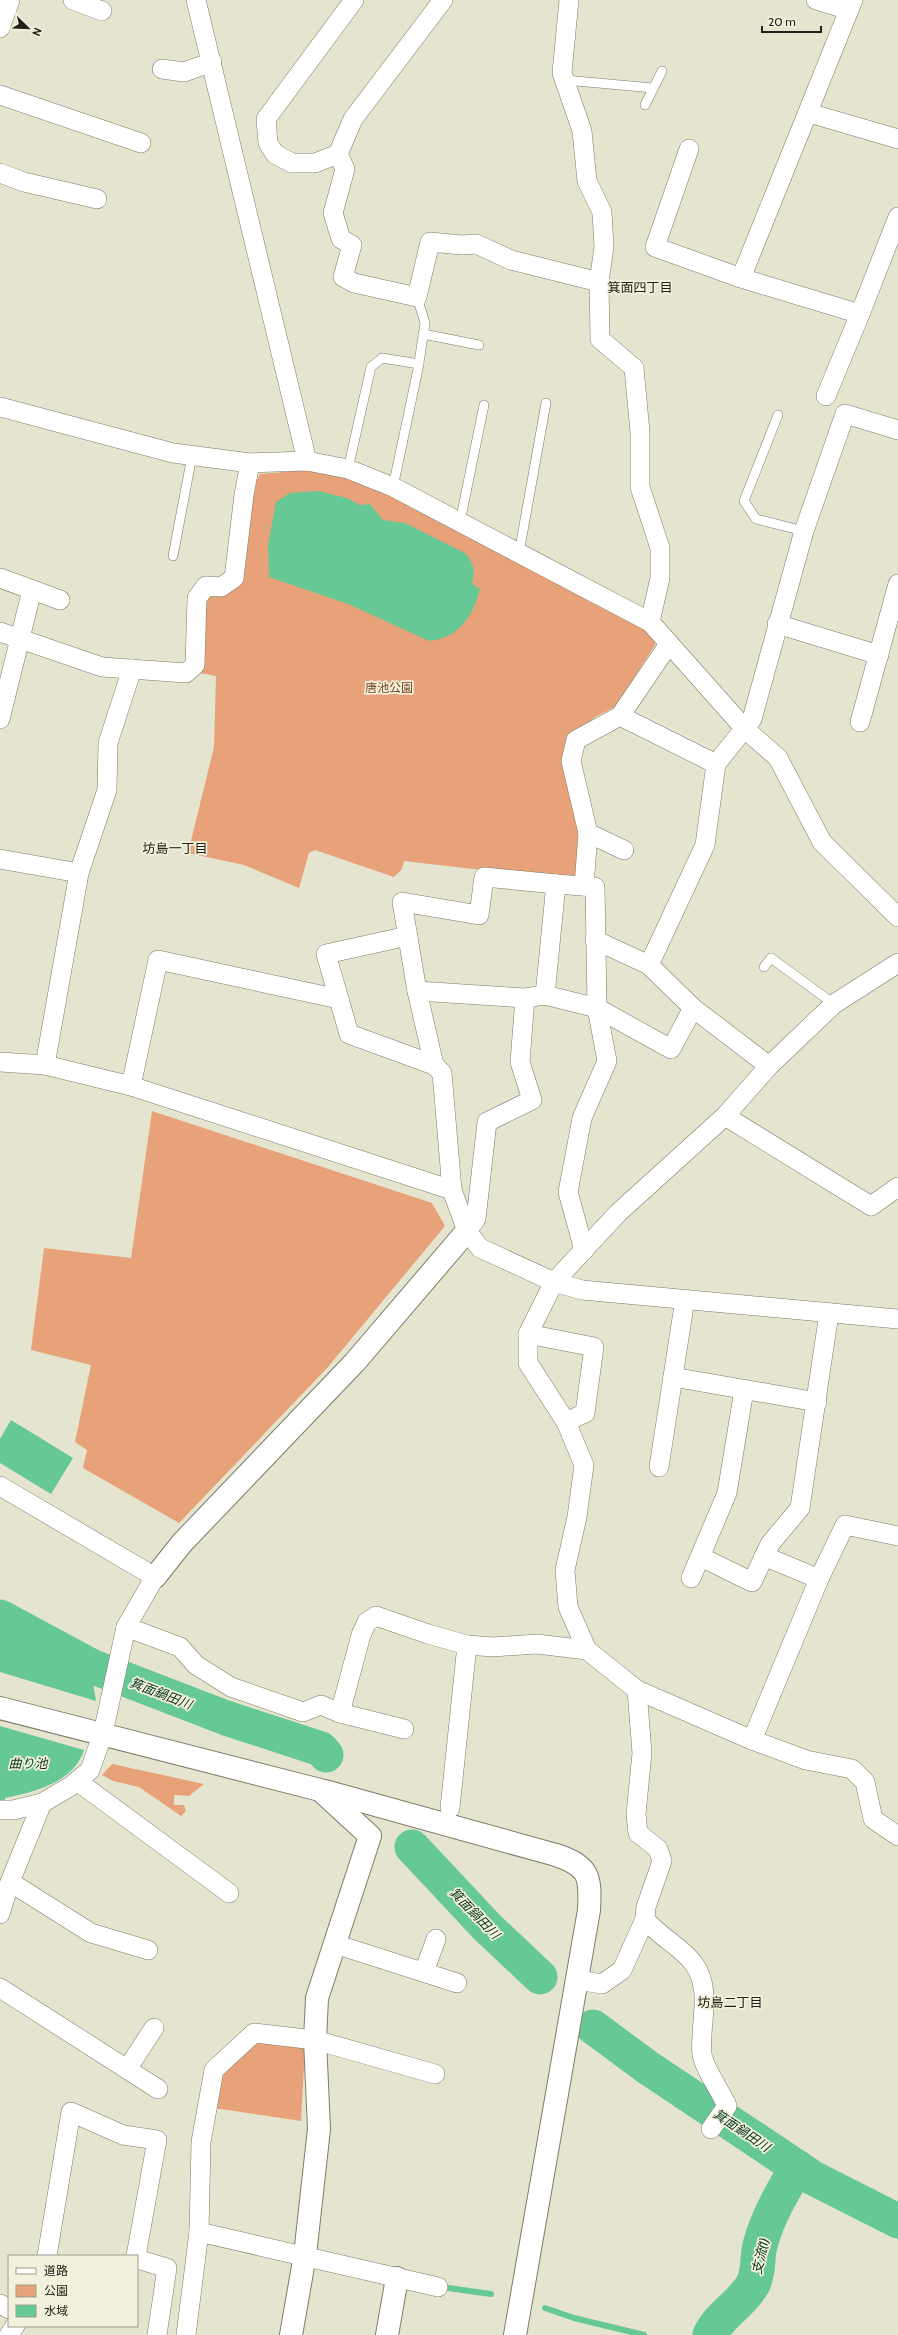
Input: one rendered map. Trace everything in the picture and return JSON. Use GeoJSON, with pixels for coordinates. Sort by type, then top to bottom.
{"type":"FeatureCollection","features":[{"type":"Feature","properties":{"kind":"street"},"geometry":{"type":"LineString","coordinates":[[0,28],[10,0]]}},
{"type":"Feature","properties":{"kind":"street"},"geometry":{"type":"LineString","coordinates":[[75,0],[102,11]]}},
{"type":"Feature","properties":{"kind":"street"},"geometry":{"type":"LineString","coordinates":[[196,0],[307,461]]}},
{"type":"Feature","properties":{"kind":"street"},"geometry":{"type":"LineString","coordinates":[[354,0],[266,119],[268,143],[275,154],[292,163],[315,163],[338,154],[353,119],[443,0]]}},
{"type":"Feature","properties":{"kind":"street"},"geometry":{"type":"LineString","coordinates":[[569,0],[562,73],[582,131],[586,181],[602,212],[604,247],[599,282],[600,339],[634,368],[640,432],[640,487],[660,548],[660,578],[650,622]]}},
{"type":"Feature","properties":{"kind":"street"},"geometry":{"type":"LineString","coordinates":[[741,278],[809,113],[851,5],[816,0]]}},
{"type":"Feature","properties":{"kind":"street"},"geometry":{"type":"LineString","coordinates":[[162,69],[184,72],[212,62]]}},
{"type":"Feature","properties":{"kind":"street"},"geometry":{"type":"LineString","coordinates":[[0,95],[142,143]]}},
{"type":"Feature","properties":{"kind":"street"},"geometry":{"type":"LineString","coordinates":[[809,113],[898,139]]}},
{"type":"Feature","properties":{"kind":"street"},"geometry":{"type":"LineString","coordinates":[[689,149],[655,247],[741,278],[860,314]]}},
{"type":"Feature","properties":{"kind":"street"},"geometry":{"type":"LineString","coordinates":[[338,154],[345,169],[333,213],[341,239],[352,245],[342,277],[354,283],[417,297],[430,242],[462,246],[476,244],[511,260],[599,282]]}},
{"type":"Feature","properties":{"kind":"street"},"geometry":{"type":"LineString","coordinates":[[0,173],[24,182],[97,199]]}},
{"type":"Feature","properties":{"kind":"street"},"geometry":{"type":"LineString","coordinates":[[826,396],[898,217]]}},
{"type":"Feature","properties":{"kind":"street"},"geometry":{"type":"LineString","coordinates":[[0,408],[173,453],[250,463],[307,461],[348,469],[393,487],[650,622],[745,729],[778,758],[822,842],[898,917]]}},
{"type":"Feature","properties":{"kind":"street"},"geometry":{"type":"LineString","coordinates":[[649,965],[705,845],[716,764],[752,719],[804,530],[845,414],[898,430]]}},
{"type":"Feature","properties":{"kind":"street"},"geometry":{"type":"LineString","coordinates":[[0,632],[102,667],[132,669],[145,672],[186,673],[194,665],[197,598],[206,586],[221,587],[234,578],[244,494],[250,463]]}},
{"type":"Feature","properties":{"kind":"street"},"geometry":{"type":"LineString","coordinates":[[0,578],[60,600]]}},
{"type":"Feature","properties":{"kind":"street"},"geometry":{"type":"LineString","coordinates":[[860,722],[898,584]]}},
{"type":"Feature","properties":{"kind":"street"},"geometry":{"type":"LineString","coordinates":[[0,719],[32,590]]}},
{"type":"Feature","properties":{"kind":"street"},"geometry":{"type":"LineString","coordinates":[[777,624],[879,655]]}},
{"type":"Feature","properties":{"kind":"street"},"geometry":{"type":"LineString","coordinates":[[584,886],[588,833],[571,762],[576,740],[620,716],[669,644]]}},
{"type":"Feature","properties":{"kind":"street"},"geometry":{"type":"LineString","coordinates":[[45,1065],[79,873],[107,790],[108,743],[132,669]]}},
{"type":"Feature","properties":{"kind":"street"},"geometry":{"type":"LineString","coordinates":[[620,716],[716,764]]}},
{"type":"Feature","properties":{"kind":"street"},"geometry":{"type":"LineString","coordinates":[[588,833],[624,850]]}},
{"type":"Feature","properties":{"kind":"street"},"geometry":{"type":"LineString","coordinates":[[0,859],[79,873]]}},
{"type":"Feature","properties":{"kind":"street"},"geometry":{"type":"LineString","coordinates":[[434,1065],[417,991],[402,902],[479,915],[484,877],[595,887],[597,1008],[607,1061],[582,1118],[568,1192],[584,1250]]}},
{"type":"Feature","properties":{"kind":"street"},"geometry":{"type":"LineString","coordinates":[[545,995],[556,884]]}},
{"type":"Feature","properties":{"kind":"street"},"geometry":{"type":"LineString","coordinates":[[408,936],[326,954],[350,1034],[434,1065],[442,1073],[452,1190],[466,1231],[480,1248],[554,1282],[582,1290],[898,1319]]}},
{"type":"Feature","properties":{"kind":"street"},"geometry":{"type":"LineString","coordinates":[[595,940],[649,965],[693,1008],[769,1066]]}},
{"type":"Feature","properties":{"kind":"street"},"geometry":{"type":"LineString","coordinates":[[130,1086],[158,960],[339,999]]}},
{"type":"Feature","properties":{"kind":"street"},"geometry":{"type":"LineString","coordinates":[[898,963],[834,1004],[769,1066],[725,1116],[618,1213],[554,1282],[528,1334],[528,1363],[566,1422],[584,1464],[577,1517],[565,1570],[568,1607],[587,1650],[637,1690],[752,1740],[806,1760],[852,1768],[865,1782],[873,1819],[898,1836]]}},
{"type":"Feature","properties":{"kind":"street"},"geometry":{"type":"LineString","coordinates":[[417,991],[524,998],[545,995],[597,1008],[671,1049],[693,1008]]}},
{"type":"Feature","properties":{"kind":"street"},"geometry":{"type":"LineString","coordinates":[[0,1810],[13,1810],[42,1803],[78,1781],[90,1770],[103,1733],[126,1627],[155,1577],[182,1543],[355,1362],[476,1219],[487,1122],[532,1100],[520,1062],[524,998]]}},
{"type":"Feature","properties":{"kind":"street"},"geometry":{"type":"LineString","coordinates":[[0,1062],[45,1065],[130,1086],[452,1190]]}},
{"type":"Feature","properties":{"kind":"street"},"geometry":{"type":"LineString","coordinates":[[725,1116],[871,1206],[898,1187]]}},
{"type":"Feature","properties":{"kind":"street"},"geometry":{"type":"LineString","coordinates":[[659,1467],[685,1299]]}},
{"type":"Feature","properties":{"kind":"street"},"geometry":{"type":"LineString","coordinates":[[701,1558],[752,1582],[770,1544],[800,1508],[817,1402],[829,1313]]}},
{"type":"Feature","properties":{"kind":"street"},"geometry":{"type":"LineString","coordinates":[[528,1334],[594,1346],[585,1413],[566,1422]]}},
{"type":"Feature","properties":{"kind":"street"},"geometry":{"type":"LineString","coordinates":[[673,1377],[817,1402]]}},
{"type":"Feature","properties":{"kind":"street"},"geometry":{"type":"LineString","coordinates":[[691,1578],[701,1558],[727,1494],[744,1390]]}},
{"type":"Feature","properties":{"kind":"street"},"geometry":{"type":"LineString","coordinates":[[0,1486],[155,1577]]}},
{"type":"Feature","properties":{"kind":"street"},"geometry":{"type":"LineString","coordinates":[[752,1740],[819,1579],[845,1525],[898,1536]]}},
{"type":"Feature","properties":{"kind":"street"},"geometry":{"type":"LineString","coordinates":[[764,1556],[819,1579]]}},
{"type":"Feature","properties":{"kind":"street"},"geometry":{"type":"LineString","coordinates":[[340,1713],[361,1635],[367,1622],[376,1616],[428,1634],[467,1645],[493,1647],[537,1644],[587,1650]]}},
{"type":"Feature","properties":{"kind":"street"},"geometry":{"type":"LineString","coordinates":[[126,1627],[180,1647],[196,1665],[231,1687],[303,1712],[321,1705],[340,1713],[404,1729]]}},
{"type":"Feature","properties":{"kind":"street"},"geometry":{"type":"LineString","coordinates":[[450,1808],[467,1645]]}},
{"type":"Feature","properties":{"kind":"street"},"geometry":{"type":"LineString","coordinates":[[577,1980],[602,1984],[622,1970],[645,1919],[646,1907],[662,1861],[658,1849],[638,1833],[636,1814],[642,1753],[637,1690]]}},
{"type":"Feature","properties":{"kind":"street"},"geometry":{"type":"LineString","coordinates":[[0,1708],[103,1733],[320,1790],[573,1861],[586,1872],[590,1891],[589,1910],[515,2335]]}},
{"type":"Feature","properties":{"kind":"street"},"geometry":{"type":"LineString","coordinates":[[78,1781],[229,1892]]}},
{"type":"Feature","properties":{"kind":"street"},"geometry":{"type":"LineString","coordinates":[[291,2335],[305,2255],[319,2129],[315,2040],[317,1998],[370,1836],[320,1790]]}},
{"type":"Feature","properties":{"kind":"street"},"geometry":{"type":"LineString","coordinates":[[0,1914],[10,1882],[42,1803]]}},
{"type":"Feature","properties":{"kind":"street"},"geometry":{"type":"LineString","coordinates":[[10,1882],[91,1933],[148,1950]]}},
{"type":"Feature","properties":{"kind":"street"},"geometry":{"type":"LineString","coordinates":[[645,1919],[655,1931],[684,1952],[695,1966],[704,1994],[702,2055],[727,2106],[712,2127]]}},
{"type":"Feature","properties":{"kind":"street"},"geometry":{"type":"LineString","coordinates":[[424,1972],[436,1939]]}},
{"type":"Feature","properties":{"kind":"street"},"geometry":{"type":"LineString","coordinates":[[335,1944],[457,1983]]}},
{"type":"Feature","properties":{"kind":"street"},"geometry":{"type":"LineString","coordinates":[[0,1988],[158,2089]]}},
{"type":"Feature","properties":{"kind":"street"},"geometry":{"type":"LineString","coordinates":[[127,2070],[154,2028]]}},
{"type":"Feature","properties":{"kind":"street"},"geometry":{"type":"LineString","coordinates":[[186,2335],[200,2232],[201,2142],[214,2070],[254,2033],[315,2040],[435,2074]]}},
{"type":"Feature","properties":{"kind":"street"},"geometry":{"type":"LineString","coordinates":[[47,2255],[71,2112],[123,2135],[157,2140],[136,2255]]}},
{"type":"Feature","properties":{"kind":"street"},"geometry":{"type":"LineString","coordinates":[[200,2232],[305,2255],[438,2287]]}},
{"type":"Feature","properties":{"kind":"street"},"geometry":{"type":"LineString","coordinates":[[138,2259],[167,2268],[157,2335]]}},
{"type":"Feature","properties":{"kind":"street"},"geometry":{"type":"LineString","coordinates":[[386,2335],[397,2278]]}},
{"type":"Feature","properties":{"kind":"lane"},"geometry":{"type":"LineString","coordinates":[[645,105],[662,71]]}},
{"type":"Feature","properties":{"kind":"lane"},"geometry":{"type":"LineString","coordinates":[[565,80],[653,88]]}},
{"type":"Feature","properties":{"kind":"lane"},"geometry":{"type":"LineString","coordinates":[[393,487],[419,364],[425,323],[417,297]]}},
{"type":"Feature","properties":{"kind":"lane"},"geometry":{"type":"LineString","coordinates":[[423,334],[479,345]]}},
{"type":"Feature","properties":{"kind":"lane"},"geometry":{"type":"LineString","coordinates":[[348,469],[371,367],[382,358],[419,364]]}},
{"type":"Feature","properties":{"kind":"lane"},"geometry":{"type":"LineString","coordinates":[[519,553],[546,403]]}},
{"type":"Feature","properties":{"kind":"lane"},"geometry":{"type":"LineString","coordinates":[[460,522],[484,405]]}},
{"type":"Feature","properties":{"kind":"lane"},"geometry":{"type":"LineString","coordinates":[[778,415],[744,501],[756,519],[804,530]]}},
{"type":"Feature","properties":{"kind":"lane"},"geometry":{"type":"LineString","coordinates":[[173,556],[192,456]]}},
{"type":"Feature","properties":{"kind":"lane"},"geometry":{"type":"LineString","coordinates":[[764,967],[771,958],[834,1004]]}},
{"type":"Feature","properties":{"kind":"green space","name":"唐池公園"},"geometry":{"type":"Polygon","coordinates":[[[306,470],[344,476],[373,485],[603,603],[655,636],[655,645],[615,707],[595,717],[580,730],[568,745],[584,829],[581,872],[568,880],[404,861],[402,869],[394,877],[315,850],[309,853],[299,888],[244,865],[188,853],[214,747],[216,676],[200,673],[200,600],[228,592],[249,494],[260,474],[306,470]]]}},
{"type":"Feature","properties":{"kind":"green space"},"geometry":{"type":"Polygon","coordinates":[[[152,1111],[432,1203],[445,1226],[328,1367],[179,1523],[83,1468],[87,1450],[75,1442],[91,1365],[31,1350],[44,1248],[131,1258],[152,1111]]]}},
{"type":"Feature","properties":{"kind":"green space"},"geometry":{"type":"Polygon","coordinates":[[[112,1764],[204,1784],[189,1796],[174,1795],[174,1805],[184,1805],[186,1811],[181,1816],[139,1787],[113,1781],[102,1775],[112,1764]]]}},
{"type":"Feature","properties":{"kind":"green space"},"geometry":{"type":"Polygon","coordinates":[[[254,2033],[305,2048],[301,2121],[207,2107],[217,2071],[254,2033]]]}},
{"type":"Feature","properties":{"kind":"water"},"geometry":{"type":"Polygon","coordinates":[[[318,491],[347,498],[360,505],[370,504],[383,520],[405,523],[465,553],[473,567],[472,584],[480,589],[469,617],[463,624],[449,635],[440,639],[429,641],[348,604],[269,577],[268,545],[276,502],[290,493],[318,491]]]}},
{"type":"Feature","properties":{"kind":"water"},"geometry":{"type":"Polygon","coordinates":[[[11,1420],[73,1458],[51,1494],[0,1463],[0,1439],[11,1420]]]}},
{"type":"Feature","properties":{"kind":"water"},"geometry":{"type":"Polygon","coordinates":[[[0,1633],[93,1683],[96,1701],[0,1672],[0,1633]]]}},
{"type":"Feature","properties":{"kind":"water","name":"曲り池"},"geometry":{"type":"Polygon","coordinates":[[[0,1726],[84,1750],[79,1761],[63,1778],[41,1789],[5,1798],[5,1802],[0,1802],[0,1726]]]}},
{"type":"Feature","properties":{"kind":"waterway","name":"箕面鍋田川"},"geometry":{"type":"LineString","coordinates":[[0,1617],[91,1666],[226,1718],[321,1749],[326,1755]]}},
{"type":"Feature","properties":{"kind":"waterway","name":"箕面鍋田川"},"geometry":{"type":"LineString","coordinates":[[412,1847],[487,1927],[540,1977]]}},
{"type":"Feature","properties":{"kind":"waterway","name":"箕面鍋田川"},"geometry":{"type":"LineString","coordinates":[[593,2027],[647,2067],[813,2178],[898,2221]]}},
{"type":"Feature","properties":{"kind":"waterway","name":"支流(1)"},"geometry":{"type":"LineString","coordinates":[[710,2335],[719,2321],[743,2298],[753,2284],[764,2232],[776,2204],[797,2167]]}},
{"type":"Feature","properties":{"kind":"waterway"},"geometry":{"type":"LineString","coordinates":[[441,2287],[491,2294]]}},
{"type":"Feature","properties":{"kind":"waterway"},"geometry":{"type":"LineString","coordinates":[[545,2308],[574,2318],[644,2335]]}},
{"type":"Feature","properties":{"kind":"district","name":"箕面四丁目"},"geometry":{"type":"Point","coordinates":[640,287]}},
{"type":"Feature","properties":{"kind":"district","name":"坊島一丁目"},"geometry":{"type":"Point","coordinates":[175,848]}},
{"type":"Feature","properties":{"kind":"district","name":"坊島二丁目"},"geometry":{"type":"Point","coordinates":[730,2002]}}]}
